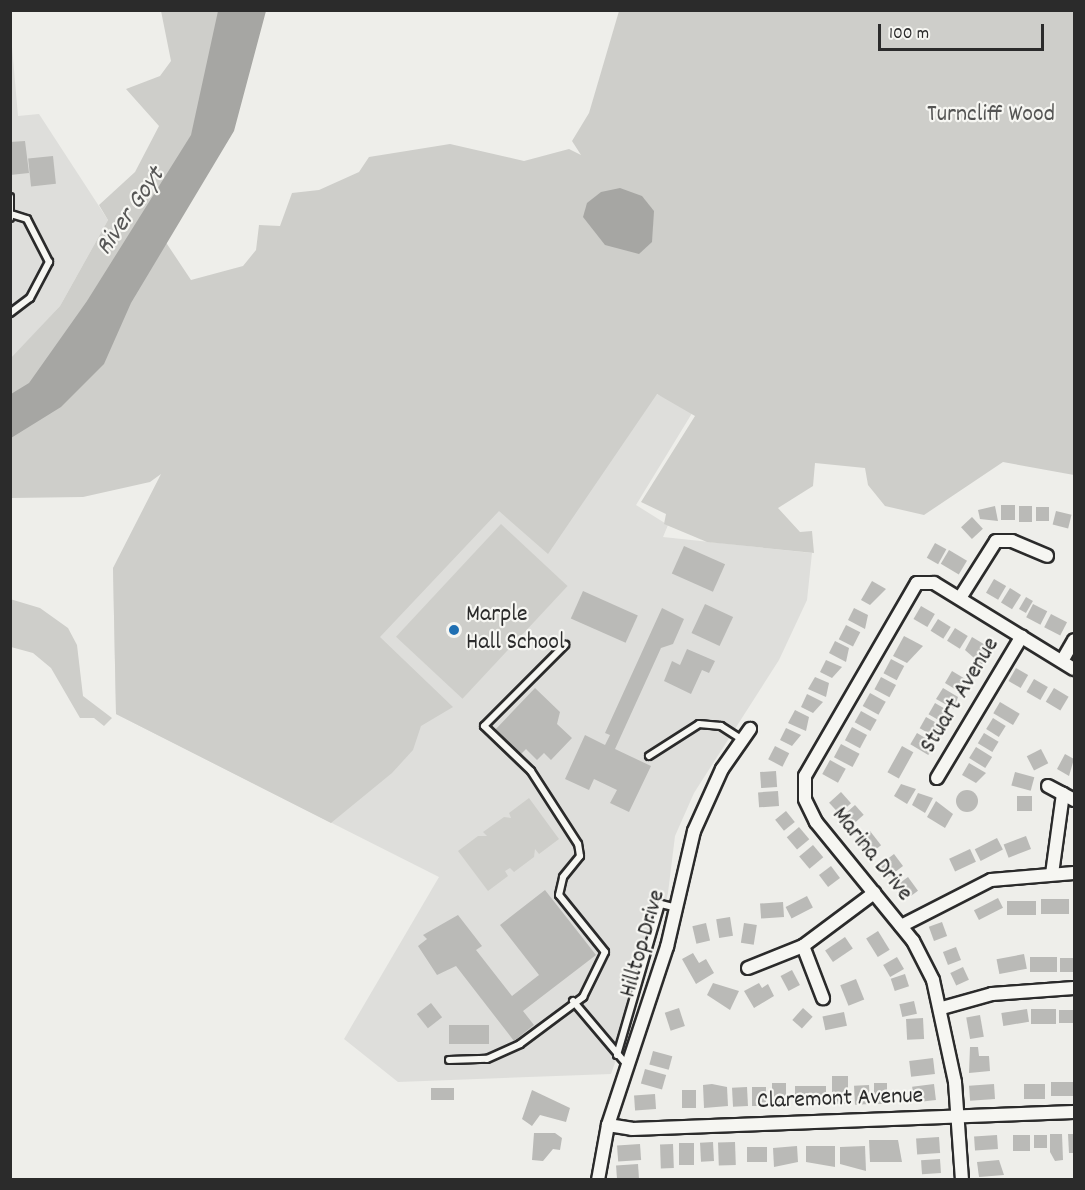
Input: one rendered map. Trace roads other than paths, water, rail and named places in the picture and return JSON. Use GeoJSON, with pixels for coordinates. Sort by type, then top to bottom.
{"type":"FeatureCollection","features":[{"type":"Feature","properties":{"kind":"street"},"geometry":{"type":"LineString","coordinates":[[1042,558],[1012,541],[996,541],[960,598],[1074,669]]}},
{"type":"Feature","properties":{"kind":"street","name":"Marina Drive"},"geometry":{"type":"LineString","coordinates":[[960,598],[924,581],[909,590],[805,776],[805,799],[816,822],[901,926],[923,958],[942,1008],[958,1117],[962,1179]]}},
{"type":"Feature","properties":{"kind":"street","name":"Stuart Avenue"},"geometry":{"type":"LineString","coordinates":[[937,778],[1022,636]]}},
{"type":"Feature","properties":{"kind":"street"},"geometry":{"type":"LineString","coordinates":[[1062,661],[1074,640]]}},
{"type":"Feature","properties":{"kind":"street","name":"Hilltop Drive"},"geometry":{"type":"LineString","coordinates":[[598,1179],[608,1125],[676,908],[704,801],[741,739],[750,729]]}},
{"type":"Feature","properties":{"kind":"street"},"geometry":{"type":"LineString","coordinates":[[1048,786],[1069,797],[1052,874]]}},
{"type":"Feature","properties":{"kind":"street"},"geometry":{"type":"LineString","coordinates":[[901,926],[991,880],[1074,873]]}},
{"type":"Feature","properties":{"kind":"street"},"geometry":{"type":"LineString","coordinates":[[745,969],[803,946],[874,893]]}},
{"type":"Feature","properties":{"kind":"street"},"geometry":{"type":"LineString","coordinates":[[803,946],[823,998]]}},
{"type":"Feature","properties":{"kind":"street"},"geometry":{"type":"LineString","coordinates":[[942,1008],[992,994],[1074,988]]}},
{"type":"Feature","properties":{"kind":"street","name":"Claremont Avenue"},"geometry":{"type":"LineString","coordinates":[[608,1125],[633,1129],[1074,1112]]}},
{"type":"Feature","properties":{"kind":"lane"},"geometry":{"type":"LineString","coordinates":[[10,197],[12,216],[27,219],[49,262],[30,298],[10,313]]}},
{"type":"Feature","properties":{"kind":"lane"},"geometry":{"type":"LineString","coordinates":[[448,1060],[487,1059],[520,1044],[573,1001],[583,997],[605,952],[559,895],[580,850],[536,777],[484,726],[565,645]]}},
{"type":"Feature","properties":{"kind":"lane"},"geometry":{"type":"LineString","coordinates":[[648,756],[699,724],[722,726],[741,739]]}},
{"type":"Feature","properties":{"kind":"lane"},"geometry":{"type":"LineString","coordinates":[[618,1055],[661,904],[676,908]]}},
{"type":"Feature","properties":{"kind":"lane"},"geometry":{"type":"LineString","coordinates":[[573,1001],[627,1065]]}},
{"type":"Feature","properties":{"kind":"place","name":"Marple Hall School"},"geometry":{"type":"Point","coordinates":[454,630]}},
{"type":"Feature","properties":{"kind":"park label","name":"Turncliff Wood"},"geometry":{"type":"Point","coordinates":[991,116]}},
{"type":"Feature","properties":{"kind":"water label","name":"River Goyt"},"geometry":{"type":"Point","coordinates":[131,212]}}]}
